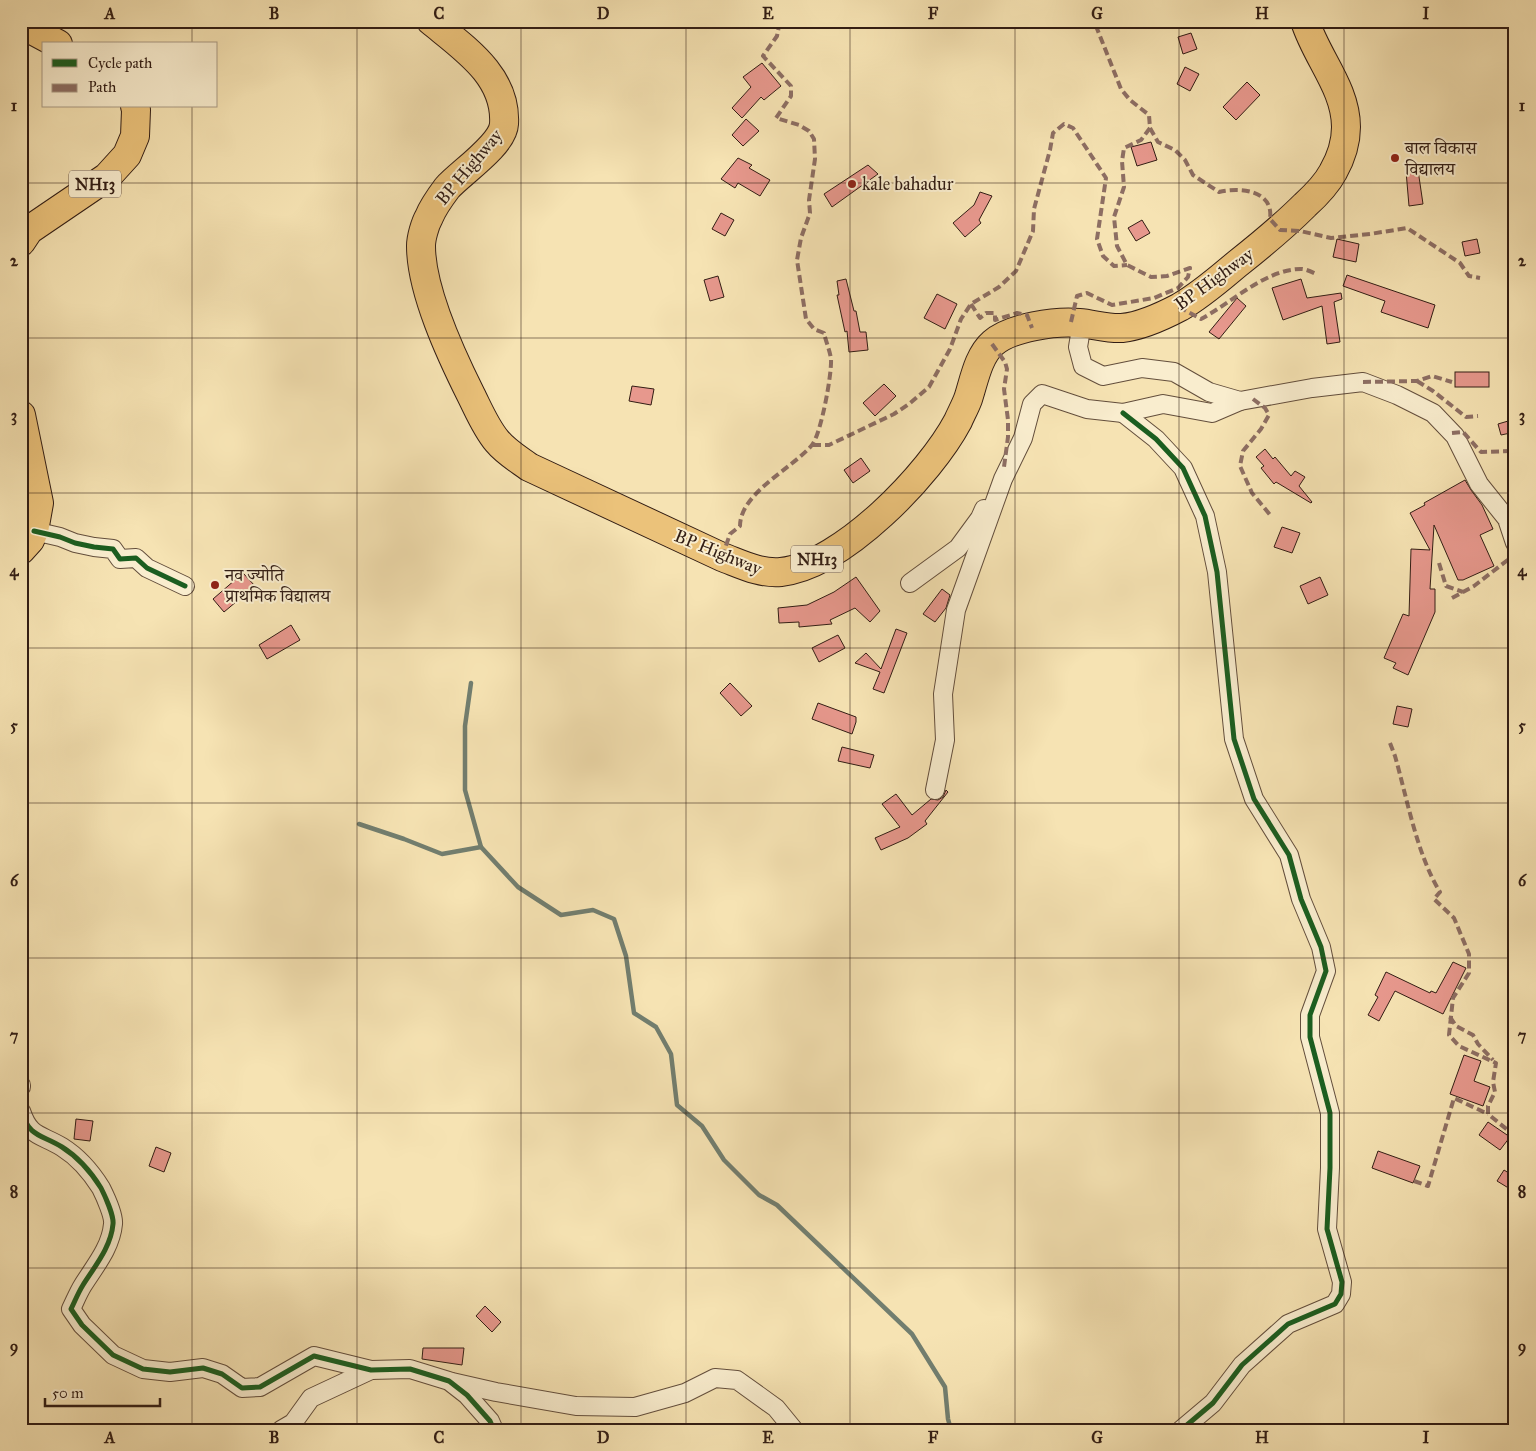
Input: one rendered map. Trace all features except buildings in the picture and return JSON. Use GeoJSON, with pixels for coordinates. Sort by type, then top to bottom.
{"type":"FeatureCollection","features":[{"type":"Feature","properties":{"kind":"highway"},"geometry":{"type":"LineString","coordinates":[[22,21],[30,29],[54,42]]}},
{"type":"Feature","properties":{"kind":"highway","name":"BP Highway"},"geometry":{"type":"LineString","coordinates":[[431,21],[483,66],[490,75],[500,96],[504,128],[494,144],[447,188],[428,218],[421,244],[425,278],[454,361],[486,425],[497,441],[509,453],[529,467],[722,557],[768,572],[783,572],[797,568],[827,555],[859,533],[898,500],[930,462],[956,424],[967,401],[982,359],[992,344],[1009,333],[1057,323],[1082,323],[1122,328],[1147,322],[1180,307],[1199,295],[1280,230],[1323,188],[1339,160],[1344,146],[1346,126],[1343,100],[1304,21]]}},
{"type":"Feature","properties":{"kind":"highway","name":"NH13"},"geometry":{"type":"LineString","coordinates":[[21,242],[30,230],[107,177],[127,155],[135,136],[135,108]]}},
{"type":"Feature","properties":{"kind":"highway"},"geometry":{"type":"LineString","coordinates":[[21,415],[39,504],[28,540]]}},
{"type":"Feature","properties":{"kind":"street"},"geometry":{"type":"LineString","coordinates":[[1082,323],[1078,347],[1083,366],[1103,376],[1142,368],[1174,372],[1209,392],[1240,401]]}},
{"type":"Feature","properties":{"kind":"street"},"geometry":{"type":"LineString","coordinates":[[935,790],[945,740],[943,694],[956,610],[1004,479],[1023,438],[1032,404],[1042,394],[1087,409],[1123,413],[1163,404],[1212,413],[1240,401],[1312,388],[1363,382],[1398,395],[1433,413],[1455,436],[1479,484],[1507,519],[1515,543]]}},
{"type":"Feature","properties":{"kind":"street"},"geometry":{"type":"LineString","coordinates":[[1123,413],[1156,438],[1183,468],[1205,516],[1217,572],[1234,740],[1254,799],[1289,855],[1301,899],[1321,947],[1326,971],[1310,1015],[1310,1037],[1330,1113],[1327,1229],[1342,1282],[1341,1294],[1335,1304],[1288,1324],[1242,1365],[1213,1403],[1181,1430]]}},
{"type":"Feature","properties":{"kind":"street"},"geometry":{"type":"LineString","coordinates":[[910,583],[958,548],[980,518],[1004,467],[1023,438]]}},
{"type":"Feature","properties":{"kind":"street"},"geometry":{"type":"LineString","coordinates":[[28,540],[60,537],[75,543],[113,549],[120,559],[136,558],[147,568],[185,586]]}},
{"type":"Feature","properties":{"kind":"street"},"geometry":{"type":"LineString","coordinates":[[21,1111],[34,1134],[74,1155],[95,1178],[105,1196],[114,1223],[105,1251],[82,1287],[71,1309],[82,1325],[114,1356],[142,1369],[170,1372],[203,1368],[222,1374],[242,1388],[260,1387],[314,1356],[371,1370],[410,1369],[449,1381],[496,1392],[576,1406],[635,1407],[685,1393],[715,1378],[736,1380],[776,1408],[794,1430]]}},
{"type":"Feature","properties":{"kind":"street"},"geometry":{"type":"LineString","coordinates":[[281,1430],[293,1423],[311,1398],[371,1370]]}},
{"type":"Feature","properties":{"kind":"street"},"geometry":{"type":"LineString","coordinates":[[449,1381],[466,1395],[490,1421],[494,1430]]}},
{"type":"Feature","properties":{"kind":"waterway"},"geometry":{"type":"LineString","coordinates":[[471,683],[465,726],[465,790],[481,847],[518,887],[561,915],[593,910],[614,919],[626,956],[634,1013],[656,1027],[671,1054],[677,1105],[702,1126],[724,1160],[759,1195],[777,1205],[912,1334],[945,1387],[951,1430]]}},
{"type":"Feature","properties":{"kind":"waterway"},"geometry":{"type":"LineString","coordinates":[[359,824],[442,854],[481,847]]}},
{"type":"Feature","properties":{"kind":"marked path"},"geometry":{"type":"LineString","coordinates":[[722,557],[730,534],[740,526],[742,514],[749,503],[758,492],[812,445],[819,429],[830,377],[831,359],[824,333],[814,329],[806,319],[797,260],[801,238],[810,213],[809,200],[815,159],[814,139],[809,131],[799,125],[776,118],[791,96],[791,86],[763,56],[777,36],[780,21]]}},
{"type":"Feature","properties":{"kind":"marked path"},"geometry":{"type":"LineString","coordinates":[[1071,322],[1077,296],[1087,293],[1112,305],[1154,298],[1178,288],[1188,277],[1190,268],[1167,276],[1151,277],[1127,265],[1117,246],[1114,217],[1124,187],[1122,161],[1124,148],[1141,140],[1150,128],[1149,115],[1130,100],[1121,89],[1094,21]]}},
{"type":"Feature","properties":{"kind":"marked path"},"geometry":{"type":"LineString","coordinates":[[813,445],[829,445],[894,414],[929,387],[950,349],[961,319],[971,304],[999,287],[1016,271],[1033,231],[1034,209],[1053,133],[1064,124],[1073,128],[1106,178],[1097,239],[1103,256],[1114,266],[1127,265]]}},
{"type":"Feature","properties":{"kind":"marked path"},"geometry":{"type":"LineString","coordinates":[[1150,128],[1158,142],[1175,150],[1185,160],[1193,175],[1219,192],[1236,190],[1261,196],[1267,202],[1270,209],[1270,219],[1280,230],[1300,231],[1331,238],[1407,228],[1460,263],[1469,276],[1480,278]]}},
{"type":"Feature","properties":{"kind":"marked path"},"geometry":{"type":"LineString","coordinates":[[1179,307],[1201,319],[1249,288],[1275,275],[1288,270],[1301,269],[1316,274]]}},
{"type":"Feature","properties":{"kind":"marked path"},"geometry":{"type":"LineString","coordinates":[[971,304],[980,318],[986,313],[995,313],[995,320],[1017,313],[1027,315],[1032,328]]}},
{"type":"Feature","properties":{"kind":"marked path"},"geometry":{"type":"LineString","coordinates":[[992,344],[1005,362],[1007,369],[1004,389],[1008,437],[1004,467]]}},
{"type":"Feature","properties":{"kind":"marked path"},"geometry":{"type":"LineString","coordinates":[[1363,382],[1417,381],[1432,376],[1452,382]]}},
{"type":"Feature","properties":{"kind":"marked path"},"geometry":{"type":"LineString","coordinates":[[1417,381],[1466,417],[1478,416]]}},
{"type":"Feature","properties":{"kind":"marked path"},"geometry":{"type":"LineString","coordinates":[[1253,399],[1265,408],[1269,415],[1261,429],[1243,451],[1240,466],[1252,493],[1271,516]]}},
{"type":"Feature","properties":{"kind":"marked path"},"geometry":{"type":"LineString","coordinates":[[1452,433],[1463,432],[1481,452],[1510,451]]}},
{"type":"Feature","properties":{"kind":"marked path"},"geometry":{"type":"LineString","coordinates":[[1508,522],[1515,523]]}},
{"type":"Feature","properties":{"kind":"marked path"},"geometry":{"type":"LineString","coordinates":[[1452,598],[1474,586],[1509,559],[1515,559]]}},
{"type":"Feature","properties":{"kind":"marked path"},"geometry":{"type":"LineString","coordinates":[[1439,563],[1446,586],[1463,592]]}},
{"type":"Feature","properties":{"kind":"marked path"},"geometry":{"type":"LineString","coordinates":[[1390,743],[1419,844],[1440,892],[1434,899],[1454,918],[1469,954],[1469,973],[1453,998],[1449,1035],[1459,1046],[1496,1063],[1493,1082],[1495,1092],[1488,1106],[1488,1114],[1515,1136]]}},
{"type":"Feature","properties":{"kind":"marked path"},"geometry":{"type":"LineString","coordinates":[[1450,1017],[1456,1026],[1473,1035],[1478,1044],[1493,1060]]}},
{"type":"Feature","properties":{"kind":"marked path"},"geometry":{"type":"LineString","coordinates":[[1414,1181],[1428,1186],[1454,1098],[1488,1114]]}},
{"type":"Feature","properties":{"kind":"cycle path"},"geometry":{"type":"LineString","coordinates":[[1123,413],[1156,439],[1183,468],[1205,516],[1217,572],[1234,739],[1254,799],[1289,855],[1301,899],[1321,947],[1326,971],[1310,1015],[1310,1037],[1330,1113],[1327,1229],[1342,1282],[1341,1294],[1335,1304],[1288,1324],[1242,1365],[1213,1403],[1181,1430]]}},
{"type":"Feature","properties":{"kind":"cycle path"},"geometry":{"type":"LineString","coordinates":[[34,531],[60,537],[75,543],[113,549],[120,559],[136,558],[147,568],[185,586]]}},
{"type":"Feature","properties":{"kind":"cycle path"},"geometry":{"type":"LineString","coordinates":[[21,1111],[24,1120],[32,1131],[62,1147],[84,1165],[101,1188],[109,1206],[113,1224],[109,1241],[102,1256],[81,1288],[71,1309],[82,1325],[113,1355],[143,1369],[170,1372],[203,1368],[222,1374],[242,1388],[260,1387],[314,1356],[371,1370],[410,1369],[449,1381],[467,1395],[490,1421],[494,1430]]}},
{"type":"Feature","properties":{"kind":"place","name":"बाल विकास विद्यालय"},"geometry":{"type":"Point","coordinates":[1395,158]}},
{"type":"Feature","properties":{"kind":"place","name":"kale bahadur"},"geometry":{"type":"Point","coordinates":[852,184]}},
{"type":"Feature","properties":{"kind":"place","name":"नव ज्योति प्राथमिक विद्यालय"},"geometry":{"type":"Point","coordinates":[215,585]}}]}
